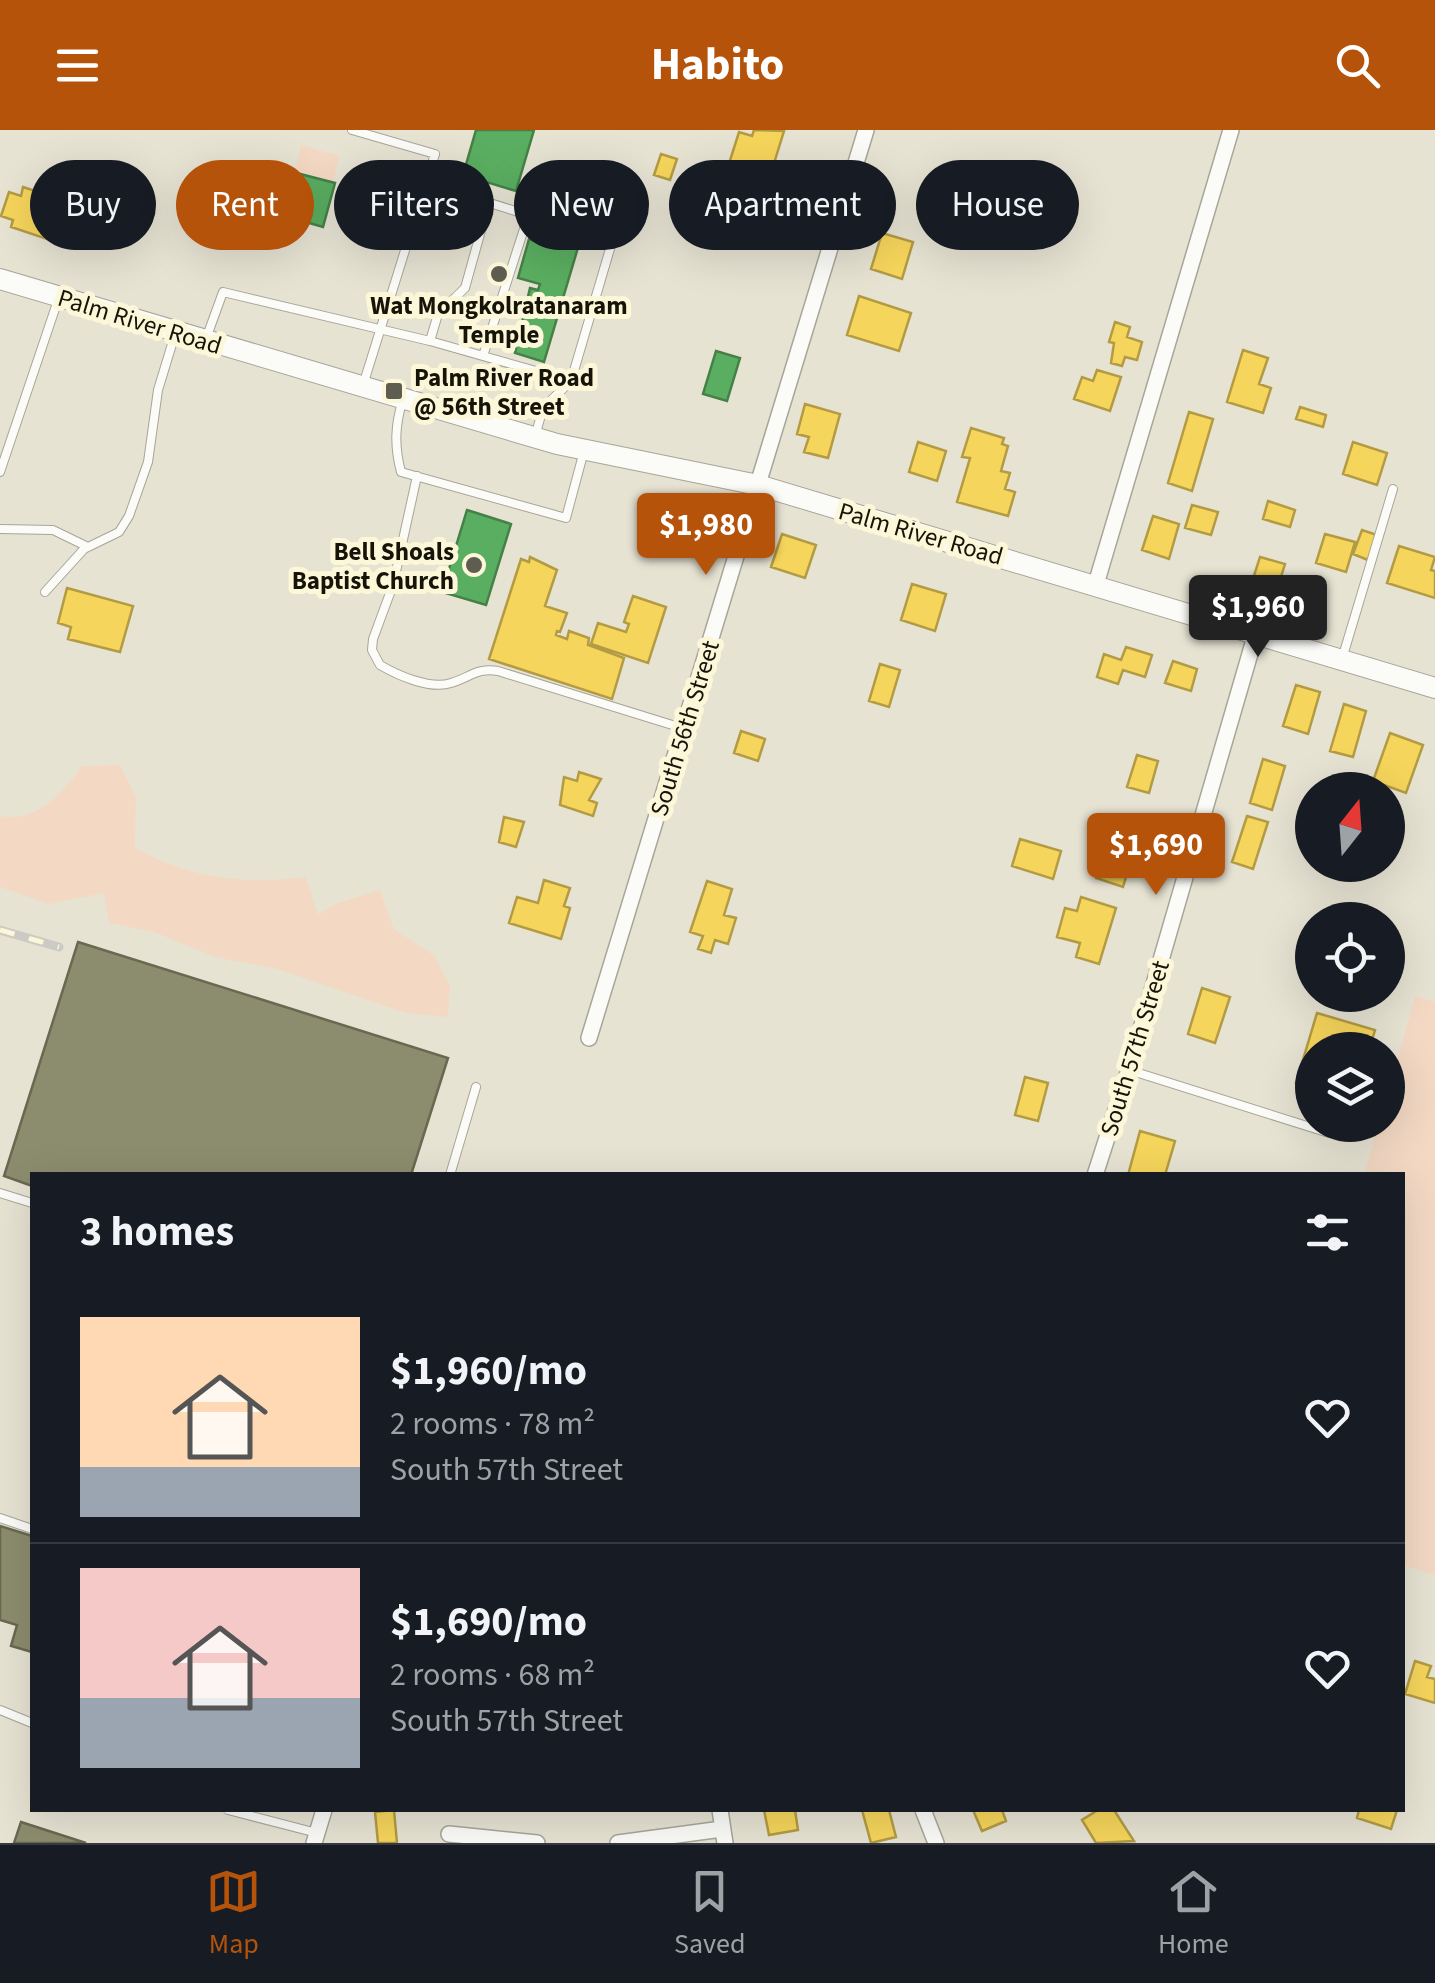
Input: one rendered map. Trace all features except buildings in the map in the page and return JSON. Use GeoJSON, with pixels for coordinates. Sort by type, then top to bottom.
{"type":"FeatureCollection","features":[{"type":"Feature","properties":{"kind":"street","name":"South 56th Street"},"geometry":{"type":"LineString","coordinates":[[589,1038],[866,130]]}},
{"type":"Feature","properties":{"kind":"street"},"geometry":{"type":"LineString","coordinates":[[1096,584],[1231,130]]}},
{"type":"Feature","properties":{"kind":"street","name":"Palm River Road"},"geometry":{"type":"LineString","coordinates":[[0,279],[535,438],[758,485],[1435,688]]}},
{"type":"Feature","properties":{"kind":"street","name":"South 57th Street"},"geometry":{"type":"LineString","coordinates":[[1096,1172],[1130,1070],[1256,633]]}},
{"type":"Feature","properties":{"kind":"street"},"geometry":{"type":"LineString","coordinates":[[315,1838],[323,1812]]}},
{"type":"Feature","properties":{"kind":"street"},"geometry":{"type":"LineString","coordinates":[[924,1812],[936,1843]]}},
{"type":"Feature","properties":{"kind":"street"},"geometry":{"type":"LineString","coordinates":[[450,1834],[537,1843]]}},
{"type":"Feature","properties":{"kind":"street"},"geometry":{"type":"LineString","coordinates":[[618,1843],[723,1836]]}},
{"type":"Feature","properties":{"kind":"lane"},"geometry":{"type":"LineString","coordinates":[[352,130],[435,154],[433,160]]}},
{"type":"Feature","properties":{"kind":"lane"},"geometry":{"type":"LineString","coordinates":[[363,387],[405,250]]}},
{"type":"Feature","properties":{"kind":"lane"},"geometry":{"type":"LineString","coordinates":[[430,341],[438,314],[465,288],[476,250]]}},
{"type":"Feature","properties":{"kind":"lane"},"geometry":{"type":"LineString","coordinates":[[483,356],[517,250]]}},
{"type":"Feature","properties":{"kind":"lane"},"geometry":{"type":"LineString","coordinates":[[535,438],[543,408],[571,382],[609,250]]}},
{"type":"Feature","properties":{"kind":"lane"},"geometry":{"type":"LineString","coordinates":[[206,340],[223,292],[430,341],[571,382]]}},
{"type":"Feature","properties":{"kind":"lane"},"geometry":{"type":"LineString","coordinates":[[0,472],[59,296]]}},
{"type":"Feature","properties":{"kind":"lane"},"geometry":{"type":"LineString","coordinates":[[45,592],[88,547],[119,532],[140,492],[158,390],[176,332]]}},
{"type":"Feature","properties":{"kind":"lane"},"geometry":{"type":"LineString","coordinates":[[402,398],[394,445],[401,472],[566,518],[584,450]]}},
{"type":"Feature","properties":{"kind":"lane"},"geometry":{"type":"LineString","coordinates":[[417,476],[393,584],[373,639],[374,655],[380,665],[443,685],[477,671],[498,670],[684,728]]}},
{"type":"Feature","properties":{"kind":"lane"},"geometry":{"type":"LineString","coordinates":[[1342,660],[1393,489]]}},
{"type":"Feature","properties":{"kind":"lane"},"geometry":{"type":"LineString","coordinates":[[0,528],[52,530],[88,547]]}},
{"type":"Feature","properties":{"kind":"lane"},"geometry":{"type":"LineString","coordinates":[[1130,1070],[1295,1123]]}},
{"type":"Feature","properties":{"kind":"lane"},"geometry":{"type":"LineString","coordinates":[[451,1172],[476,1087]]}},
{"type":"Feature","properties":{"kind":"lane"},"geometry":{"type":"LineString","coordinates":[[0,1193],[30,1203]]}},
{"type":"Feature","properties":{"kind":"lane"},"geometry":{"type":"LineString","coordinates":[[0,1518],[30,1528]]}},
{"type":"Feature","properties":{"kind":"lane"},"geometry":{"type":"LineString","coordinates":[[0,1710],[30,1723]]}},
{"type":"Feature","properties":{"kind":"lane"},"geometry":{"type":"LineString","coordinates":[[234,1812],[315,1838]]}},
{"type":"Feature","properties":{"kind":"shaded area"},"geometry":{"type":"Polygon","coordinates":[[[301,145],[340,156],[334,160],[333,181],[314,176],[314,160],[297,160],[301,145]]]}},
{"type":"Feature","properties":{"kind":"shaded area"},"geometry":{"type":"Polygon","coordinates":[[[120,765],[136,797],[135,848],[176,866],[218,877],[306,877],[318,915],[335,904],[380,890],[394,929],[435,956],[450,987],[448,1017],[406,1013],[277,969],[215,957],[154,932],[109,923],[104,893],[49,904],[0,887],[0,816],[26,815],[48,804],[82,766],[120,765]]]}},
{"type":"Feature","properties":{"kind":"shaded area"},"geometry":{"type":"Polygon","coordinates":[[[1415,996],[1435,1002],[1435,1575],[1405,1566],[1405,1172],[1365,1172],[1373,1142],[1405,1142],[1405,1032],[1415,996]]]}},
{"type":"Feature","properties":{"kind":"railway"},"geometry":{"type":"LineString","coordinates":[[0,930],[59,947]]}},
{"type":"Feature","properties":{"kind":"place","name":"Wat Mongkolratanaram Temple"},"geometry":{"type":"Point","coordinates":[499,274]}},
{"type":"Feature","properties":{"kind":"place","name":"Palm River Road @ 56th Street"},"geometry":{"type":"Point","coordinates":[394,391]}},
{"type":"Feature","properties":{"kind":"place","name":"Bell Shoals Baptist Church"},"geometry":{"type":"Point","coordinates":[474,565]}}]}
